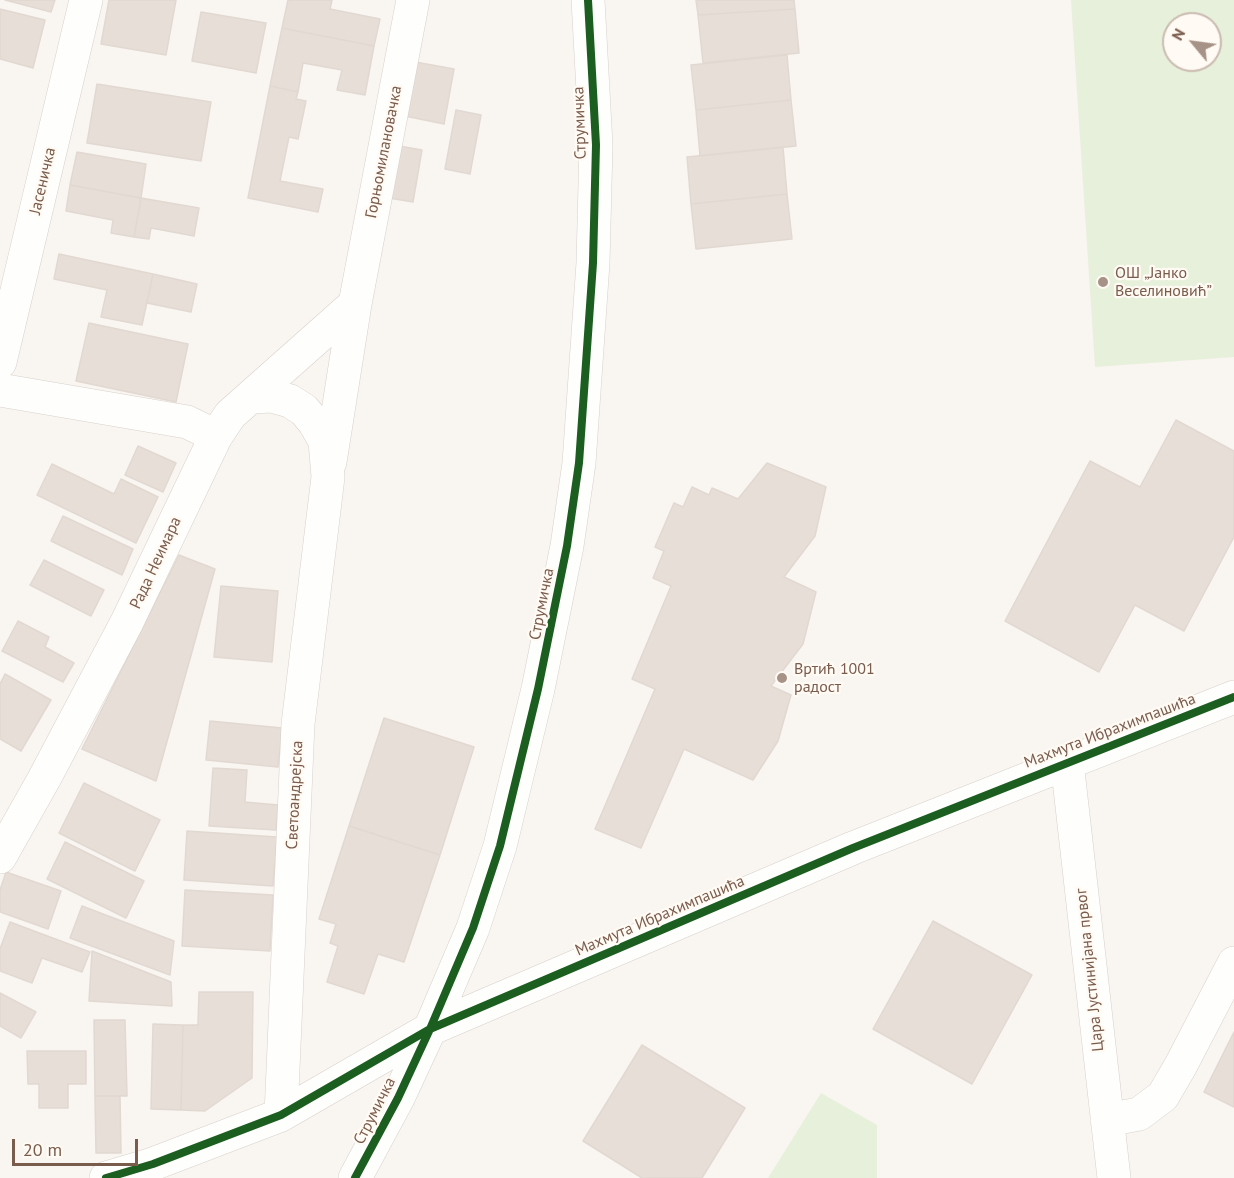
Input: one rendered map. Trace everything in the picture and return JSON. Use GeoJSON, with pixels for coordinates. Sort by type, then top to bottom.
{"type":"FeatureCollection","features":[{"type":"Feature","properties":{"kind":"street","name":"Јасеничка"},"geometry":{"type":"LineString","coordinates":[[0,362],[86,0]]}},
{"type":"Feature","properties":{"kind":"street","name":"Горњомилановачка"},"geometry":{"type":"LineString","coordinates":[[355,304],[414,0]]}},
{"type":"Feature","properties":{"kind":"street","name":"Струмичка"},"geometry":{"type":"LineString","coordinates":[[355,1178],[398,1098],[473,928],[500,846],[538,689],[567,546],[579,463],[593,263],[596,145],[588,0]]}},
{"type":"Feature","properties":{"kind":"street","name":"Рада Неимара"},"geometry":{"type":"LineString","coordinates":[[0,856],[128,622],[216,436],[230,415],[355,304]]}},
{"type":"Feature","properties":{"kind":"street","name":"Светоандрејска"},"geometry":{"type":"LineString","coordinates":[[281,1115],[298,724],[328,477],[355,304]]}},
{"type":"Feature","properties":{"kind":"street"},"geometry":{"type":"LineString","coordinates":[[0,390],[187,422],[216,436]]}},
{"type":"Feature","properties":{"kind":"street","name":"Светоандрејска"},"geometry":{"type":"LineString","coordinates":[[252,397],[272,396],[290,401],[304,410],[325,441],[328,477]]}},
{"type":"Feature","properties":{"kind":"street","name":"Махмута Ибрахимпашића"},"geometry":{"type":"LineString","coordinates":[[106,1178],[153,1164],[281,1115],[430,1029],[853,848],[1234,697]]}},
{"type":"Feature","properties":{"kind":"street","name":"Цара Јустинијана првог"},"geometry":{"type":"LineString","coordinates":[[1067,762],[1114,1178]]}},
{"type":"Feature","properties":{"kind":"street"},"geometry":{"type":"LineString","coordinates":[[1107,1120],[1139,1114],[1163,1095],[1234,963]]}},
{"type":"Feature","properties":{"kind":"green space"},"geometry":{"type":"Polygon","coordinates":[[[1071,0],[1234,0],[1234,357],[1095,367],[1071,0]]]}},
{"type":"Feature","properties":{"kind":"green space"},"geometry":{"type":"Polygon","coordinates":[[[821,1093],[877,1125],[877,1178],[768,1178],[821,1093]]]}},
{"type":"Feature","properties":{"kind":"building"},"geometry":{"type":"Polygon","coordinates":[[[5,0],[55,0],[51,12],[5,0]]]}},
{"type":"Feature","properties":{"kind":"building"},"geometry":{"type":"Polygon","coordinates":[[[109,0],[176,0],[166,55],[101,44],[109,0]]]}},
{"type":"Feature","properties":{"kind":"building"},"geometry":{"type":"Polygon","coordinates":[[[288,0],[332,0],[330,9],[380,19],[374,46],[282,28],[288,0]]]}},
{"type":"Feature","properties":{"kind":"building"},"geometry":{"type":"Polygon","coordinates":[[[696,0],[794,0],[795,9],[698,15],[696,0]]]}},
{"type":"Feature","properties":{"kind":"building"},"geometry":{"type":"Polygon","coordinates":[[[0,9],[45,20],[33,68],[0,59],[0,9]]]}},
{"type":"Feature","properties":{"kind":"building"},"geometry":{"type":"Polygon","coordinates":[[[795,9],[799,53],[703,63],[698,15],[795,9]]]}},
{"type":"Feature","properties":{"kind":"building"},"geometry":{"type":"Polygon","coordinates":[[[201,12],[266,23],[256,73],[192,61],[201,12]]]}},
{"type":"Feature","properties":{"kind":"building"},"geometry":{"type":"Polygon","coordinates":[[[282,28],[374,46],[365,95],[337,90],[342,70],[303,63],[298,92],[270,86],[282,28]]]}},
{"type":"Feature","properties":{"kind":"building"},"geometry":{"type":"Polygon","coordinates":[[[787,55],[791,100],[696,110],[691,65],[787,55]]]}},
{"type":"Feature","properties":{"kind":"building"},"geometry":{"type":"Polygon","coordinates":[[[410,61],[454,69],[444,124],[400,115],[410,61]]]}},
{"type":"Feature","properties":{"kind":"building"},"geometry":{"type":"Polygon","coordinates":[[[97,84],[211,102],[201,161],[87,143],[97,84]]]}},
{"type":"Feature","properties":{"kind":"building"},"geometry":{"type":"Polygon","coordinates":[[[270,86],[298,92],[296,99],[306,101],[298,139],[289,137],[280,181],[323,189],[318,212],[248,198],[270,86]]]}},
{"type":"Feature","properties":{"kind":"building"},"geometry":{"type":"Polygon","coordinates":[[[791,100],[796,146],[700,156],[696,110],[791,100]]]}},
{"type":"Feature","properties":{"kind":"building"},"geometry":{"type":"Polygon","coordinates":[[[456,110],[481,115],[470,174],[445,169],[456,110]]]}},
{"type":"Feature","properties":{"kind":"building"},"geometry":{"type":"Polygon","coordinates":[[[393,145],[422,150],[413,202],[383,197],[393,145]]]}},
{"type":"Feature","properties":{"kind":"building"},"geometry":{"type":"Polygon","coordinates":[[[783,147],[787,194],[691,204],[687,157],[783,147]]]}},
{"type":"Feature","properties":{"kind":"building"},"geometry":{"type":"Polygon","coordinates":[[[77,152],[146,164],[141,198],[70,185],[77,152]]]}},
{"type":"Feature","properties":{"kind":"building"},"geometry":{"type":"Polygon","coordinates":[[[70,185],[141,198],[134,237],[111,233],[113,220],[66,211],[70,185]]]}},
{"type":"Feature","properties":{"kind":"building"},"geometry":{"type":"Polygon","coordinates":[[[787,194],[792,239],[696,249],[691,204],[787,194]]]}},
{"type":"Feature","properties":{"kind":"building"},"geometry":{"type":"Polygon","coordinates":[[[141,198],[199,208],[194,236],[151,228],[149,239],[134,237],[141,198]]]}},
{"type":"Feature","properties":{"kind":"building"},"geometry":{"type":"Polygon","coordinates":[[[59,254],[153,274],[142,325],[101,317],[107,290],[54,279],[59,254]]]}},
{"type":"Feature","properties":{"kind":"building"},"geometry":{"type":"Polygon","coordinates":[[[153,274],[197,284],[191,312],[147,303],[153,274]]]}},
{"type":"Feature","properties":{"kind":"building"},"geometry":{"type":"Polygon","coordinates":[[[89,323],[188,344],[176,402],[76,381],[89,323]]]}},
{"type":"Feature","properties":{"kind":"building"},"geometry":{"type":"Polygon","coordinates":[[[1176,420],[1234,451],[1234,537],[1184,631],[1135,605],[1099,672],[1005,621],[1090,461],[1140,487],[1176,420]]]}},
{"type":"Feature","properties":{"kind":"building"},"geometry":{"type":"Polygon","coordinates":[[[138,446],[176,463],[163,492],[125,475],[138,446]]]}},
{"type":"Feature","properties":{"kind":"building"},"geometry":{"type":"Polygon","coordinates":[[[767,463],[826,487],[815,536],[784,577],[816,592],[803,644],[771,686],[791,695],[778,741],[753,780],[684,749],[641,848],[595,829],[655,689],[632,679],[671,586],[653,578],[664,551],[655,547],[674,503],[683,507],[692,487],[709,495],[712,488],[738,499],[767,463]]]}},
{"type":"Feature","properties":{"kind":"building"},"geometry":{"type":"Polygon","coordinates":[[[52,464],[114,494],[121,479],[158,497],[136,543],[37,495],[52,464]]]}},
{"type":"Feature","properties":{"kind":"building"},"geometry":{"type":"Polygon","coordinates":[[[63,516],[133,549],[122,575],[51,541],[63,516]]]}},
{"type":"Feature","properties":{"kind":"building"},"geometry":{"type":"Polygon","coordinates":[[[179,555],[215,569],[156,781],[82,749],[179,555]]]}},
{"type":"Feature","properties":{"kind":"building"},"geometry":{"type":"Polygon","coordinates":[[[44,560],[104,590],[91,616],[30,585],[44,560]]]}},
{"type":"Feature","properties":{"kind":"building"},"geometry":{"type":"Polygon","coordinates":[[[221,586],[278,591],[272,662],[214,657],[221,586]]]}},
{"type":"Feature","properties":{"kind":"building"},"geometry":{"type":"Polygon","coordinates":[[[18,621],[49,637],[45,647],[74,663],[63,682],[2,651],[18,621]]]}},
{"type":"Feature","properties":{"kind":"building"},"geometry":{"type":"Polygon","coordinates":[[[5,674],[51,700],[21,751],[0,739],[0,684],[5,674]]]}},
{"type":"Feature","properties":{"kind":"building"},"geometry":{"type":"Polygon","coordinates":[[[384,718],[474,747],[440,855],[349,826],[384,718]]]}},
{"type":"Feature","properties":{"kind":"building"},"geometry":{"type":"Polygon","coordinates":[[[210,721],[282,728],[278,767],[206,760],[210,721]]]}},
{"type":"Feature","properties":{"kind":"building"},"geometry":{"type":"Polygon","coordinates":[[[213,768],[247,770],[245,802],[278,805],[276,830],[209,826],[213,768]]]}},
{"type":"Feature","properties":{"kind":"building"},"geometry":{"type":"Polygon","coordinates":[[[84,783],[160,820],[135,871],[59,833],[84,783]]]}},
{"type":"Feature","properties":{"kind":"building"},"geometry":{"type":"Polygon","coordinates":[[[349,826],[440,855],[404,962],[378,954],[364,994],[327,982],[338,946],[330,943],[336,924],[319,919],[349,826]]]}},
{"type":"Feature","properties":{"kind":"building"},"geometry":{"type":"Polygon","coordinates":[[[187,831],[277,837],[273,886],[184,880],[187,831]]]}},
{"type":"Feature","properties":{"kind":"building"},"geometry":{"type":"Polygon","coordinates":[[[65,842],[144,881],[126,918],[47,879],[65,842]]]}},
{"type":"Feature","properties":{"kind":"building"},"geometry":{"type":"Polygon","coordinates":[[[6,872],[61,891],[48,929],[0,912],[0,890],[6,872]]]}},
{"type":"Feature","properties":{"kind":"building"},"geometry":{"type":"Polygon","coordinates":[[[185,890],[273,895],[270,951],[182,946],[185,890]]]}},
{"type":"Feature","properties":{"kind":"building"},"geometry":{"type":"Polygon","coordinates":[[[82,906],[174,941],[170,975],[70,938],[82,906]]]}},
{"type":"Feature","properties":{"kind":"building"},"geometry":{"type":"Polygon","coordinates":[[[933,921],[1032,975],[972,1084],[873,1029],[933,921]]]}},
{"type":"Feature","properties":{"kind":"building"},"geometry":{"type":"Polygon","coordinates":[[[10,922],[90,952],[82,972],[42,958],[32,983],[0,971],[0,949],[10,922]]]}},
{"type":"Feature","properties":{"kind":"building"},"geometry":{"type":"Polygon","coordinates":[[[92,951],[171,982],[172,1006],[89,1001],[92,951]]]}},
{"type":"Feature","properties":{"kind":"building"},"geometry":{"type":"Polygon","coordinates":[[[199,992],[253,992],[252,1078],[205,1111],[181,1110],[183,1025],[198,1025],[199,992]]]}},
{"type":"Feature","properties":{"kind":"building"},"geometry":{"type":"Polygon","coordinates":[[[0,993],[36,1012],[21,1038],[0,1026],[0,993]]]}},
{"type":"Feature","properties":{"kind":"building"},"geometry":{"type":"Polygon","coordinates":[[[94,1020],[125,1020],[127,1096],[95,1096],[94,1020]]]}},
{"type":"Feature","properties":{"kind":"building"},"geometry":{"type":"Polygon","coordinates":[[[153,1024],[183,1025],[181,1110],[151,1109],[153,1024]]]}},
{"type":"Feature","properties":{"kind":"building"},"geometry":{"type":"Polygon","coordinates":[[[1234,1032],[1234,1107],[1204,1092],[1234,1032]]]}},
{"type":"Feature","properties":{"kind":"building"},"geometry":{"type":"Polygon","coordinates":[[[642,1045],[745,1108],[702,1178],[642,1178],[583,1141],[642,1045]]]}},
{"type":"Feature","properties":{"kind":"building"},"geometry":{"type":"Polygon","coordinates":[[[27,1051],[86,1051],[86,1084],[68,1084],[68,1108],[39,1108],[39,1084],[28,1084],[27,1051]]]}},
{"type":"Feature","properties":{"kind":"building"},"geometry":{"type":"Polygon","coordinates":[[[95,1096],[120,1096],[121,1153],[96,1153],[95,1096]]]}},
{"type":"Feature","properties":{"kind":"cycle path"},"geometry":{"type":"LineString","coordinates":[[355,1178],[398,1098],[473,928],[500,846],[538,689],[567,546],[579,463],[593,263],[596,145],[588,0]]}},
{"type":"Feature","properties":{"kind":"cycle path"},"geometry":{"type":"LineString","coordinates":[[106,1178],[153,1164],[281,1115],[430,1029],[853,848],[1234,697]]}},
{"type":"Feature","properties":{"kind":"place","name":"ОШ „Јанко Веселиновић”"},"geometry":{"type":"Point","coordinates":[1103,282]}},
{"type":"Feature","properties":{"kind":"place","name":"Вртић 1001 радост"},"geometry":{"type":"Point","coordinates":[782,678]}}]}
